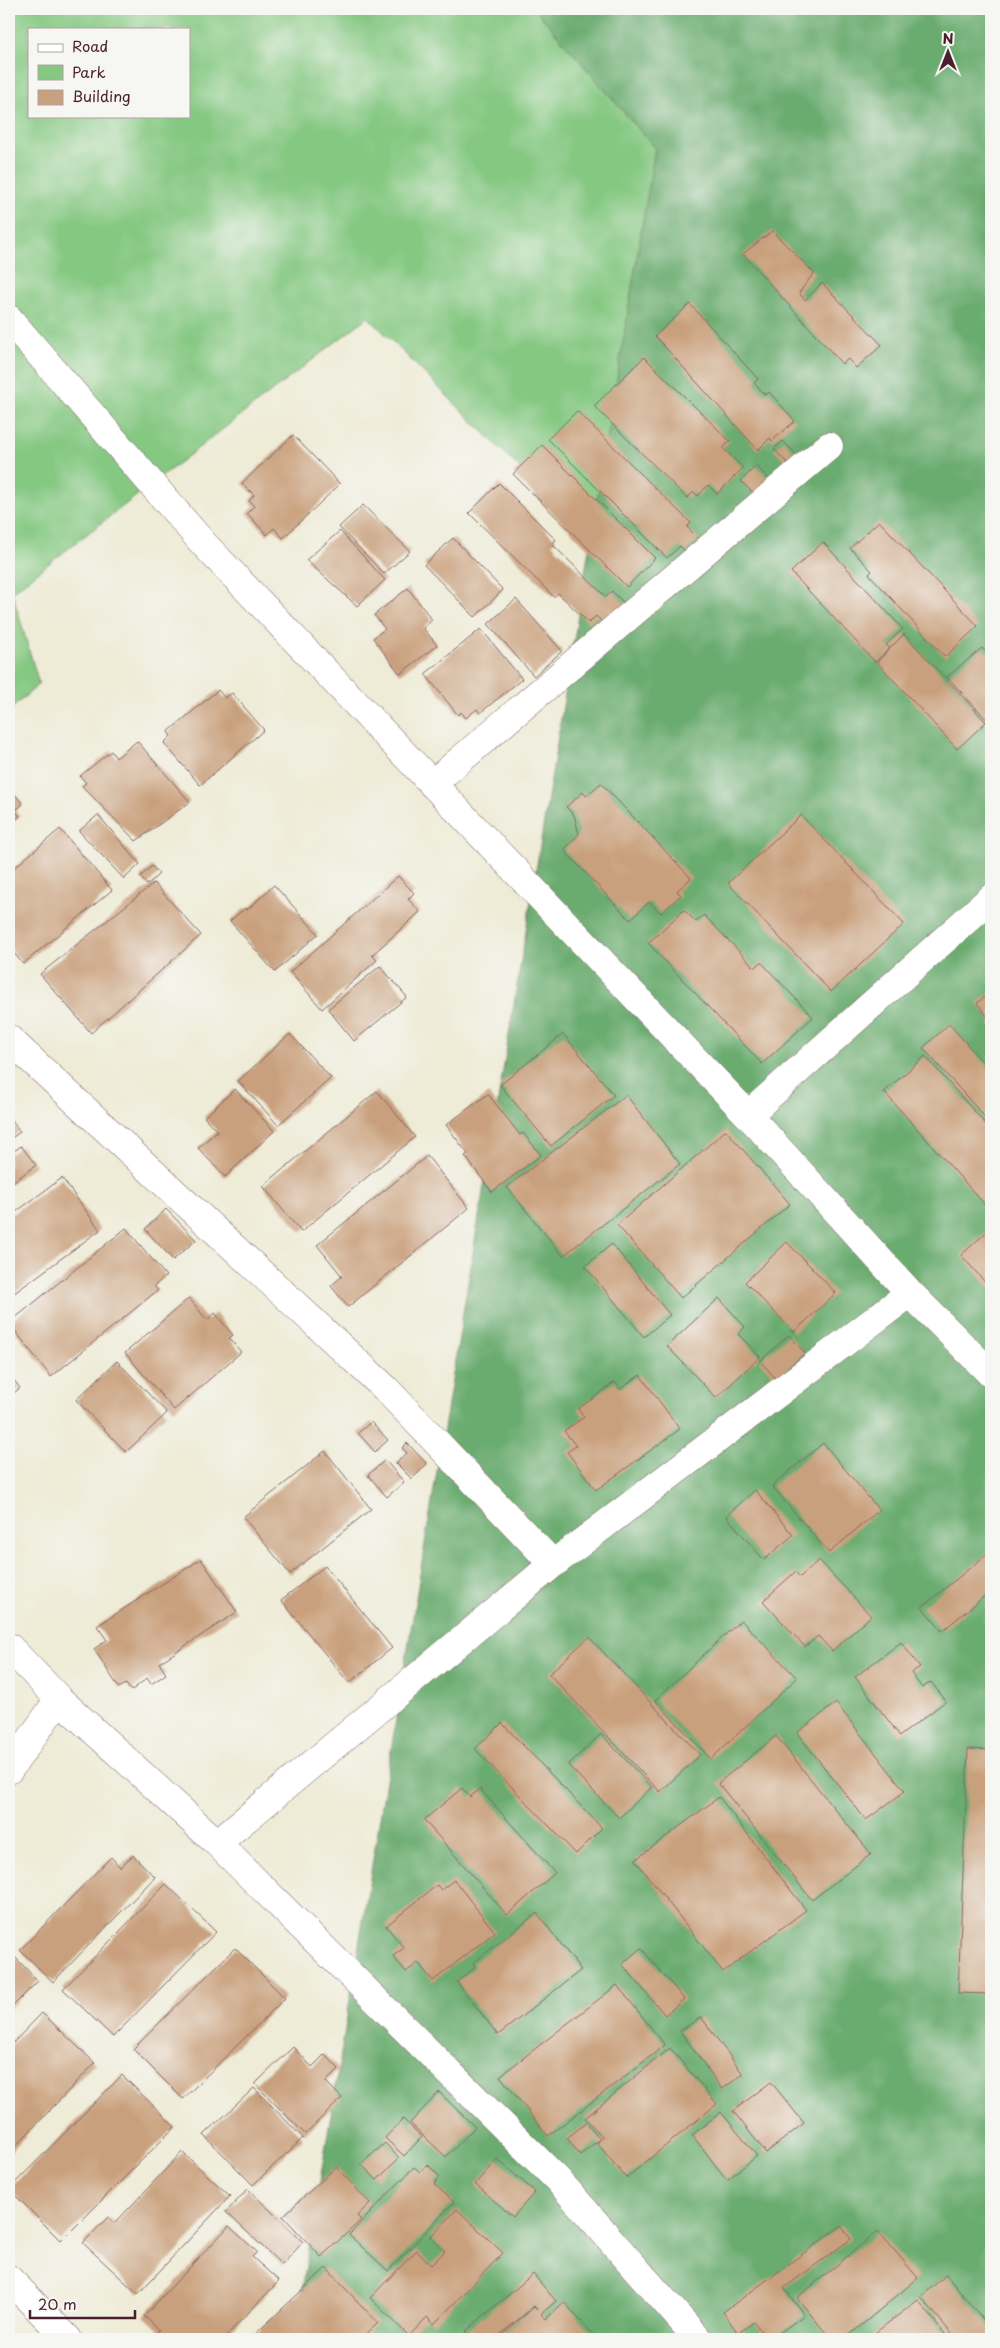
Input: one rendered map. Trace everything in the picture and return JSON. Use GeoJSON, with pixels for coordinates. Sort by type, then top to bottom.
{"type":"FeatureCollection","features":[{"type":"Feature","properties":{"kind":"street"},"geometry":{"type":"LineString","coordinates":[[9,319],[202,542],[748,1114],[910,1293],[991,1374]]}},
{"type":"Feature","properties":{"kind":"street"},"geometry":{"type":"LineString","coordinates":[[432,784],[829,446]]}},
{"type":"Feature","properties":{"kind":"street"},"geometry":{"type":"LineString","coordinates":[[748,1114],[991,898]]}},
{"type":"Feature","properties":{"kind":"street"},"geometry":{"type":"LineString","coordinates":[[9,1039],[385,1388],[553,1564]]}},
{"type":"Feature","properties":{"kind":"street"},"geometry":{"type":"LineString","coordinates":[[216,1843],[553,1564],[910,1293]]}},
{"type":"Feature","properties":{"kind":"street"},"geometry":{"type":"LineString","coordinates":[[9,1647],[59,1699],[216,1843],[558,2180],[698,2339]]}},
{"type":"Feature","properties":{"kind":"street"},"geometry":{"type":"LineString","coordinates":[[9,1770],[59,1699]]}},
{"type":"Feature","properties":{"kind":"street"},"geometry":{"type":"LineString","coordinates":[[9,2279],[68,2339]]}},
{"type":"Feature","properties":{"kind":"green space"},"geometry":{"type":"Polygon","coordinates":[[[9,9],[535,9],[655,148],[643,591],[368,317],[12,592],[39,684],[9,711],[9,9]]]}},
{"type":"Feature","properties":{"kind":"green space"},"geometry":{"type":"Polygon","coordinates":[[[535,9],[991,9],[991,2339],[294,2339],[655,148],[535,9]]]}},
{"type":"Feature","properties":{"kind":"building"},"geometry":{"type":"Polygon","coordinates":[[[772,231],[814,273],[799,293],[805,300],[822,283],[882,345],[856,368],[848,359],[842,364],[743,254],[772,231]]]}},
{"type":"Feature","properties":{"kind":"building"},"geometry":{"type":"Polygon","coordinates":[[[690,304],[758,379],[754,383],[765,395],[769,392],[795,421],[772,441],[770,438],[758,450],[655,336],[690,304]]]}},
{"type":"Feature","properties":{"kind":"building"},"geometry":{"type":"Polygon","coordinates":[[[644,357],[730,441],[723,448],[743,468],[717,494],[708,485],[698,496],[694,492],[687,498],[594,406],[644,357]]]}},
{"type":"Feature","properties":{"kind":"building"},"geometry":{"type":"Polygon","coordinates":[[[577,411],[691,523],[687,527],[699,539],[686,552],[680,546],[667,558],[548,439],[577,411]]]}},
{"type":"Feature","properties":{"kind":"building"},"geometry":{"type":"Polygon","coordinates":[[[293,435],[340,484],[283,538],[274,528],[267,535],[247,513],[254,506],[249,501],[254,495],[242,483],[293,435]]]}},
{"type":"Feature","properties":{"kind":"building"},"geometry":{"type":"Polygon","coordinates":[[[783,441],[800,458],[791,467],[774,449],[783,441]]]}},
{"type":"Feature","properties":{"kind":"building"},"geometry":{"type":"Polygon","coordinates":[[[542,445],[655,558],[627,587],[513,474],[542,445]]]}},
{"type":"Feature","properties":{"kind":"building"},"geometry":{"type":"Polygon","coordinates":[[[756,466],[773,483],[758,498],[741,481],[756,466]]]}},
{"type":"Feature","properties":{"kind":"building"},"geometry":{"type":"Polygon","coordinates":[[[499,483],[556,540],[552,544],[606,597],[612,591],[630,609],[609,629],[596,616],[589,623],[558,593],[554,597],[469,513],[499,483]]]}},
{"type":"Feature","properties":{"kind":"building"},"geometry":{"type":"Polygon","coordinates":[[[363,505],[410,551],[384,574],[339,527],[363,505]]]}},
{"type":"Feature","properties":{"kind":"building"},"geometry":{"type":"Polygon","coordinates":[[[879,521],[978,626],[945,657],[869,574],[872,571],[850,548],[879,521]]]}},
{"type":"Feature","properties":{"kind":"building"},"geometry":{"type":"Polygon","coordinates":[[[340,531],[385,580],[357,606],[306,560],[340,531]]]}},
{"type":"Feature","properties":{"kind":"building"},"geometry":{"type":"Polygon","coordinates":[[[453,538],[503,590],[475,617],[424,565],[453,538]]]}},
{"type":"Feature","properties":{"kind":"building"},"geometry":{"type":"Polygon","coordinates":[[[823,542],[903,629],[886,645],[890,648],[875,662],[791,572],[823,542]]]}},
{"type":"Feature","properties":{"kind":"building"},"geometry":{"type":"Polygon","coordinates":[[[408,588],[432,620],[423,628],[437,645],[400,674],[373,638],[385,629],[374,615],[408,588]]]}},
{"type":"Feature","properties":{"kind":"building"},"geometry":{"type":"Polygon","coordinates":[[[516,599],[562,651],[534,676],[488,624],[516,599]]]}},
{"type":"Feature","properties":{"kind":"building"},"geometry":{"type":"Polygon","coordinates":[[[481,629],[522,679],[480,713],[477,709],[466,718],[461,712],[458,715],[425,674],[481,629]]]}},
{"type":"Feature","properties":{"kind":"building"},"geometry":{"type":"Polygon","coordinates":[[[904,634],[986,722],[957,749],[877,662],[904,634]]]}},
{"type":"Feature","properties":{"kind":"building"},"geometry":{"type":"Polygon","coordinates":[[[982,648],[991,658],[991,724],[947,677],[982,648]]]}},
{"type":"Feature","properties":{"kind":"building"},"geometry":{"type":"Polygon","coordinates":[[[218,690],[225,698],[232,693],[264,730],[200,785],[164,743],[171,736],[168,732],[218,690]]]}},
{"type":"Feature","properties":{"kind":"building"},"geometry":{"type":"Polygon","coordinates":[[[137,741],[190,802],[136,841],[82,786],[86,783],[80,776],[111,751],[116,758],[137,741]]]}},
{"type":"Feature","properties":{"kind":"building"},"geometry":{"type":"Polygon","coordinates":[[[601,783],[691,878],[677,891],[681,895],[661,913],[649,902],[630,920],[564,850],[579,834],[574,815],[566,807],[583,792],[586,796],[601,783]]]}},
{"type":"Feature","properties":{"kind":"building"},"geometry":{"type":"Polygon","coordinates":[[[9,787],[23,804],[15,811],[20,816],[9,826],[9,787]]]}},
{"type":"Feature","properties":{"kind":"building"},"geometry":{"type":"Polygon","coordinates":[[[98,815],[140,864],[124,879],[79,831],[98,815]]]}},
{"type":"Feature","properties":{"kind":"building"},"geometry":{"type":"Polygon","coordinates":[[[801,815],[904,924],[831,992],[728,883],[801,815]]]}},
{"type":"Feature","properties":{"kind":"building"},"geometry":{"type":"Polygon","coordinates":[[[60,829],[112,890],[23,964],[9,947],[9,872],[60,829]]]}},
{"type":"Feature","properties":{"kind":"building"},"geometry":{"type":"Polygon","coordinates":[[[152,866],[159,874],[147,885],[140,877],[152,866]]]}},
{"type":"Feature","properties":{"kind":"building"},"geometry":{"type":"Polygon","coordinates":[[[398,876],[414,893],[408,899],[420,912],[372,955],[377,960],[322,1009],[290,972],[398,876]]]}},
{"type":"Feature","properties":{"kind":"building"},"geometry":{"type":"Polygon","coordinates":[[[154,883],[201,935],[91,1033],[40,974],[154,883]]]}},
{"type":"Feature","properties":{"kind":"building"},"geometry":{"type":"Polygon","coordinates":[[[274,885],[318,934],[275,972],[230,921],[245,908],[247,910],[274,885]]]}},
{"type":"Feature","properties":{"kind":"building"},"geometry":{"type":"Polygon","coordinates":[[[684,910],[696,922],[704,915],[755,968],[761,962],[813,1017],[762,1064],[648,943],[684,910]]]}},
{"type":"Feature","properties":{"kind":"building"},"geometry":{"type":"Polygon","coordinates":[[[380,966],[407,997],[354,1041],[328,1009],[380,966]]]}},
{"type":"Feature","properties":{"kind":"building"},"geometry":{"type":"Polygon","coordinates":[[[991,992],[991,1021],[977,1003],[991,992]]]}},
{"type":"Feature","properties":{"kind":"building"},"geometry":{"type":"Polygon","coordinates":[[[949,1024],[991,1071],[991,1124],[923,1048],[949,1024]]]}},
{"type":"Feature","properties":{"kind":"building"},"geometry":{"type":"Polygon","coordinates":[[[290,1034],[331,1078],[278,1125],[238,1081],[290,1034]]]}},
{"type":"Feature","properties":{"kind":"building"},"geometry":{"type":"Polygon","coordinates":[[[563,1034],[614,1095],[551,1146],[500,1085],[563,1034]]]}},
{"type":"Feature","properties":{"kind":"building"},"geometry":{"type":"Polygon","coordinates":[[[925,1056],[991,1130],[991,1202],[986,1206],[884,1092],[925,1056]]]}},
{"type":"Feature","properties":{"kind":"building"},"geometry":{"type":"Polygon","coordinates":[[[235,1089],[274,1131],[225,1177],[198,1148],[217,1131],[204,1117],[235,1089]]]}},
{"type":"Feature","properties":{"kind":"building"},"geometry":{"type":"Polygon","coordinates":[[[377,1091],[415,1137],[301,1232],[263,1186],[377,1091]]]}},
{"type":"Feature","properties":{"kind":"building"},"geometry":{"type":"Polygon","coordinates":[[[488,1094],[520,1135],[523,1133],[541,1155],[492,1192],[465,1156],[468,1154],[446,1125],[488,1094]]]}},
{"type":"Feature","properties":{"kind":"building"},"geometry":{"type":"Polygon","coordinates":[[[626,1095],[680,1164],[563,1256],[507,1187],[626,1095]]]}},
{"type":"Feature","properties":{"kind":"building"},"geometry":{"type":"Polygon","coordinates":[[[9,1116],[20,1132],[9,1140],[9,1116]]]}},
{"type":"Feature","properties":{"kind":"building"},"geometry":{"type":"Polygon","coordinates":[[[726,1130],[790,1204],[681,1298],[617,1225],[726,1130]]]}},
{"type":"Feature","properties":{"kind":"building"},"geometry":{"type":"Polygon","coordinates":[[[21,1146],[36,1165],[9,1185],[9,1155],[21,1146]]]}},
{"type":"Feature","properties":{"kind":"building"},"geometry":{"type":"Polygon","coordinates":[[[427,1156],[469,1208],[348,1307],[331,1286],[342,1276],[317,1245],[427,1156]]]}},
{"type":"Feature","properties":{"kind":"building"},"geometry":{"type":"Polygon","coordinates":[[[62,1178],[100,1230],[9,1297],[9,1217],[62,1178]]]}},
{"type":"Feature","properties":{"kind":"building"},"geometry":{"type":"Polygon","coordinates":[[[166,1209],[196,1240],[173,1260],[145,1229],[166,1209]]]}},
{"type":"Feature","properties":{"kind":"building"},"geometry":{"type":"Polygon","coordinates":[[[126,1228],[166,1276],[154,1286],[158,1290],[51,1377],[9,1323],[126,1228]]]}},
{"type":"Feature","properties":{"kind":"building"},"geometry":{"type":"Polygon","coordinates":[[[991,1228],[991,1289],[961,1255],[991,1228]]]}},
{"type":"Feature","properties":{"kind":"building"},"geometry":{"type":"Polygon","coordinates":[[[787,1242],[836,1293],[794,1332],[745,1282],[787,1242]]]}},
{"type":"Feature","properties":{"kind":"building"},"geometry":{"type":"Polygon","coordinates":[[[612,1244],[670,1315],[644,1337],[585,1266],[612,1244]]]}},
{"type":"Feature","properties":{"kind":"building"},"geometry":{"type":"Polygon","coordinates":[[[189,1298],[207,1320],[215,1313],[233,1335],[229,1338],[241,1352],[174,1410],[125,1353],[189,1298]]]}},
{"type":"Feature","properties":{"kind":"building"},"geometry":{"type":"Polygon","coordinates":[[[719,1298],[745,1327],[738,1334],[760,1357],[716,1398],[667,1346],[719,1298]]]}},
{"type":"Feature","properties":{"kind":"building"},"geometry":{"type":"Polygon","coordinates":[[[789,1335],[805,1353],[776,1379],[760,1361],[789,1335]]]}},
{"type":"Feature","properties":{"kind":"building"},"geometry":{"type":"Polygon","coordinates":[[[117,1361],[167,1413],[126,1452],[76,1400],[117,1361]]]}},
{"type":"Feature","properties":{"kind":"building"},"geometry":{"type":"Polygon","coordinates":[[[9,1374],[20,1388],[9,1397],[9,1374]]]}},
{"type":"Feature","properties":{"kind":"building"},"geometry":{"type":"Polygon","coordinates":[[[640,1375],[680,1429],[596,1490],[567,1452],[576,1446],[564,1431],[584,1417],[578,1409],[615,1382],[620,1389],[640,1375]]]}},
{"type":"Feature","properties":{"kind":"building"},"geometry":{"type":"Polygon","coordinates":[[[371,1422],[388,1440],[375,1452],[358,1433],[371,1422]]]}},
{"type":"Feature","properties":{"kind":"building"},"geometry":{"type":"Polygon","coordinates":[[[407,1443],[427,1464],[412,1479],[396,1463],[407,1453],[402,1448],[407,1443]]]}},
{"type":"Feature","properties":{"kind":"building"},"geometry":{"type":"Polygon","coordinates":[[[823,1443],[879,1510],[829,1553],[772,1486],[823,1443]]]}},
{"type":"Feature","properties":{"kind":"building"},"geometry":{"type":"Polygon","coordinates":[[[325,1451],[371,1509],[290,1574],[243,1517],[325,1451]]]}},
{"type":"Feature","properties":{"kind":"building"},"geometry":{"type":"Polygon","coordinates":[[[385,1460],[404,1482],[387,1497],[368,1475],[385,1460]]]}},
{"type":"Feature","properties":{"kind":"building"},"geometry":{"type":"Polygon","coordinates":[[[755,1490],[793,1535],[764,1560],[726,1516],[755,1490]]]}},
{"type":"Feature","properties":{"kind":"building"},"geometry":{"type":"Polygon","coordinates":[[[991,1551],[991,1591],[942,1631],[922,1607],[991,1551]]]}},
{"type":"Feature","properties":{"kind":"building"},"geometry":{"type":"Polygon","coordinates":[[[201,1559],[237,1612],[159,1663],[166,1674],[151,1684],[147,1678],[131,1691],[126,1684],[119,1688],[94,1649],[107,1640],[97,1626],[201,1559]]]}},
{"type":"Feature","properties":{"kind":"building"},"geometry":{"type":"Polygon","coordinates":[[[819,1560],[871,1616],[832,1651],[818,1636],[805,1647],[763,1601],[795,1572],[800,1577],[819,1560]]]}},
{"type":"Feature","properties":{"kind":"building"},"geometry":{"type":"Polygon","coordinates":[[[325,1566],[392,1648],[349,1683],[281,1600],[325,1566]]]}},
{"type":"Feature","properties":{"kind":"building"},"geometry":{"type":"Polygon","coordinates":[[[741,1620],[797,1678],[711,1759],[655,1700],[741,1620]]]}},
{"type":"Feature","properties":{"kind":"building"},"geometry":{"type":"Polygon","coordinates":[[[589,1637],[700,1755],[660,1792],[549,1674],[589,1637]]]}},
{"type":"Feature","properties":{"kind":"building"},"geometry":{"type":"Polygon","coordinates":[[[901,1642],[920,1667],[911,1673],[922,1688],[931,1682],[946,1701],[900,1736],[855,1677],[901,1642]]]}},
{"type":"Feature","properties":{"kind":"building"},"geometry":{"type":"Polygon","coordinates":[[[836,1703],[905,1791],[866,1820],[797,1733],[836,1703]]]}},
{"type":"Feature","properties":{"kind":"building"},"geometry":{"type":"Polygon","coordinates":[[[502,1723],[602,1828],[576,1854],[475,1749],[502,1723]]]}},
{"type":"Feature","properties":{"kind":"building"},"geometry":{"type":"Polygon","coordinates":[[[601,1734],[652,1787],[619,1818],[568,1765],[601,1734]]]}},
{"type":"Feature","properties":{"kind":"building"},"geometry":{"type":"Polygon","coordinates":[[[776,1736],[871,1854],[812,1900],[718,1783],[776,1736]]]}},
{"type":"Feature","properties":{"kind":"building"},"geometry":{"type":"Polygon","coordinates":[[[968,1749],[991,1750],[991,1997],[989,1994],[958,1993],[968,1749]]]}},
{"type":"Feature","properties":{"kind":"building"},"geometry":{"type":"Polygon","coordinates":[[[462,1788],[470,1797],[480,1789],[555,1873],[507,1915],[424,1820],[462,1788]]]}},
{"type":"Feature","properties":{"kind":"building"},"geometry":{"type":"Polygon","coordinates":[[[719,1797],[806,1910],[723,1972],[635,1860],[719,1797]]]}},
{"type":"Feature","properties":{"kind":"building"},"geometry":{"type":"Polygon","coordinates":[[[133,1855],[155,1877],[53,1982],[20,1950],[111,1857],[120,1867],[133,1855]]]}},
{"type":"Feature","properties":{"kind":"building"},"geometry":{"type":"Polygon","coordinates":[[[454,1880],[495,1932],[433,1981],[418,1963],[406,1972],[393,1956],[404,1948],[386,1926],[437,1885],[441,1890],[454,1880]]]}},
{"type":"Feature","properties":{"kind":"building"},"geometry":{"type":"Polygon","coordinates":[[[166,1884],[216,1932],[113,2037],[63,1989],[166,1884]]]}},
{"type":"Feature","properties":{"kind":"building"},"geometry":{"type":"Polygon","coordinates":[[[537,1913],[581,1970],[498,2035],[457,1982],[475,1967],[473,1963],[537,1913]]]}},
{"type":"Feature","properties":{"kind":"building"},"geometry":{"type":"Polygon","coordinates":[[[235,1948],[285,1998],[183,2099],[133,2049],[235,1948]]]}},
{"type":"Feature","properties":{"kind":"building"},"geometry":{"type":"Polygon","coordinates":[[[641,1948],[684,1999],[665,2015],[622,1964],[641,1948]]]}},
{"type":"Feature","properties":{"kind":"building"},"geometry":{"type":"Polygon","coordinates":[[[9,1951],[38,1981],[9,2010],[9,1951]]]}},
{"type":"Feature","properties":{"kind":"building"},"geometry":{"type":"Polygon","coordinates":[[[617,1985],[665,2045],[548,2136],[500,2076],[617,1985]]]}},
{"type":"Feature","properties":{"kind":"building"},"geometry":{"type":"Polygon","coordinates":[[[42,2013],[95,2063],[9,2153],[9,2047],[42,2013]]]}},
{"type":"Feature","properties":{"kind":"building"},"geometry":{"type":"Polygon","coordinates":[[[701,2017],[743,2074],[722,2089],[680,2031],[701,2017]]]}},
{"type":"Feature","properties":{"kind":"building"},"geometry":{"type":"Polygon","coordinates":[[[293,2047],[312,2067],[325,2054],[339,2069],[326,2082],[342,2098],[305,2134],[255,2084],[293,2047]]]}},
{"type":"Feature","properties":{"kind":"building"},"geometry":{"type":"Polygon","coordinates":[[[670,2048],[717,2104],[626,2178],[597,2143],[603,2137],[585,2118],[670,2048]]]}},
{"type":"Feature","properties":{"kind":"building"},"geometry":{"type":"Polygon","coordinates":[[[122,2075],[175,2127],[61,2241],[9,2189],[122,2075]]]}},
{"type":"Feature","properties":{"kind":"building"},"geometry":{"type":"Polygon","coordinates":[[[771,2082],[804,2123],[766,2153],[733,2111],[771,2082]]]}},
{"type":"Feature","properties":{"kind":"building"},"geometry":{"type":"Polygon","coordinates":[[[254,2088],[303,2138],[253,2185],[204,2135],[254,2088]]]}},
{"type":"Feature","properties":{"kind":"building"},"geometry":{"type":"Polygon","coordinates":[[[439,2092],[475,2127],[446,2157],[410,2123],[439,2092]]]}},
{"type":"Feature","properties":{"kind":"building"},"geometry":{"type":"Polygon","coordinates":[[[721,2112],[757,2156],[727,2180],[692,2135],[721,2112]]]}},
{"type":"Feature","properties":{"kind":"building"},"geometry":{"type":"Polygon","coordinates":[[[403,2119],[422,2137],[404,2156],[385,2138],[403,2119]]]}},
{"type":"Feature","properties":{"kind":"building"},"geometry":{"type":"Polygon","coordinates":[[[586,2123],[600,2139],[580,2155],[567,2138],[586,2123]]]}},
{"type":"Feature","properties":{"kind":"building"},"geometry":{"type":"Polygon","coordinates":[[[385,2143],[399,2158],[377,2180],[361,2164],[385,2143]]]}},
{"type":"Feature","properties":{"kind":"building"},"geometry":{"type":"Polygon","coordinates":[[[182,2152],[230,2196],[138,2294],[83,2243],[108,2217],[115,2223],[182,2152]]]}},
{"type":"Feature","properties":{"kind":"building"},"geometry":{"type":"Polygon","coordinates":[[[497,2159],[535,2192],[513,2217],[475,2184],[497,2159]]]}},
{"type":"Feature","properties":{"kind":"building"},"geometry":{"type":"Polygon","coordinates":[[[427,2164],[440,2177],[434,2184],[454,2202],[388,2271],[349,2235],[414,2167],[420,2172],[427,2164]]]}},
{"type":"Feature","properties":{"kind":"building"},"geometry":{"type":"Polygon","coordinates":[[[336,2167],[370,2203],[357,2216],[361,2220],[321,2257],[283,2216],[336,2167]]]}},
{"type":"Feature","properties":{"kind":"building"},"geometry":{"type":"Polygon","coordinates":[[[248,2189],[303,2242],[282,2265],[226,2212],[248,2189]]]}},
{"type":"Feature","properties":{"kind":"building"},"geometry":{"type":"Polygon","coordinates":[[[457,2209],[503,2253],[434,2324],[427,2317],[409,2336],[370,2298],[417,2250],[431,2265],[445,2251],[430,2237],[457,2209]]]}},
{"type":"Feature","properties":{"kind":"building"},"geometry":{"type":"Polygon","coordinates":[[[229,2226],[257,2252],[252,2257],[279,2281],[223,2339],[159,2339],[155,2335],[159,2330],[144,2316],[229,2226]]]}},
{"type":"Feature","properties":{"kind":"building"},"geometry":{"type":"Polygon","coordinates":[[[841,2226],[851,2239],[784,2288],[804,2315],[771,2339],[767,2339],[754,2322],[738,2333],[723,2312],[841,2226]]]}},
{"type":"Feature","properties":{"kind":"building"},"geometry":{"type":"Polygon","coordinates":[[[878,2231],[918,2278],[845,2339],[831,2339],[797,2298],[878,2231]]]}},
{"type":"Feature","properties":{"kind":"building"},"geometry":{"type":"Polygon","coordinates":[[[326,2268],[378,2323],[361,2339],[250,2339],[326,2268]]]}},
{"type":"Feature","properties":{"kind":"building"},"geometry":{"type":"Polygon","coordinates":[[[533,2274],[556,2301],[541,2314],[546,2319],[564,2302],[596,2338],[498,2339],[534,2307],[538,2311],[534,2306],[495,2339],[473,2339],[466,2331],[533,2274]]]}},
{"type":"Feature","properties":{"kind":"building"},"geometry":{"type":"Polygon","coordinates":[[[946,2275],[991,2329],[991,2339],[956,2339],[921,2297],[946,2275]]]}},
{"type":"Feature","properties":{"kind":"building"},"geometry":{"type":"Polygon","coordinates":[[[918,2300],[949,2339],[867,2339],[918,2300]]]}},
{"type":"Feature","properties":{"kind":"building"},"geometry":{"type":"Polygon","coordinates":[[[448,2333],[454,2339],[442,2339],[448,2333]]]}}]}
